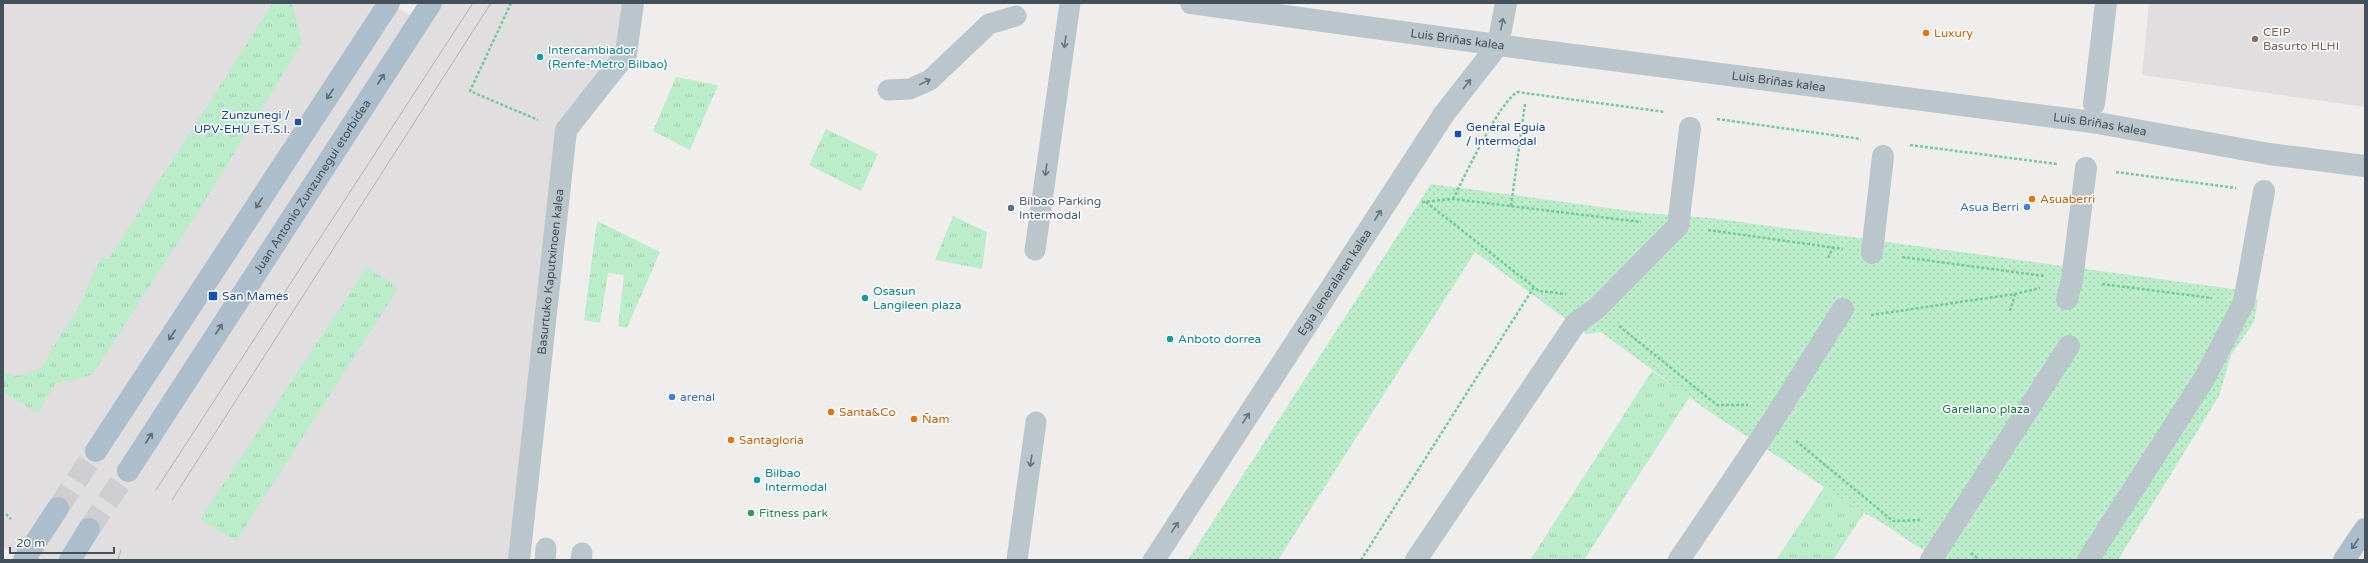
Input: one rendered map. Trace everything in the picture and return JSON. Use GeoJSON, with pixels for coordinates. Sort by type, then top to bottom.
{"type":"FeatureCollection","features":[{"type":"Feature","properties":{"kind":"main road"},"geometry":{"type":"LineString","coordinates":[[96,451],[390,3]]}},
{"type":"Feature","properties":{"kind":"main road","name":"Juan Antonio Zunzunegui etorbidea"},"geometry":{"type":"LineString","coordinates":[[128,471],[431,3]]}},
{"type":"Feature","properties":{"kind":"main road"},"geometry":{"type":"LineString","coordinates":[[24,560],[58,508]]}},
{"type":"Feature","properties":{"kind":"main road"},"geometry":{"type":"LineString","coordinates":[[70,560],[89,529]]}},
{"type":"Feature","properties":{"kind":"main road"},"geometry":{"type":"LineString","coordinates":[[2344,560],[2365,529]]}},
{"type":"Feature","properties":{"kind":"street"},"geometry":{"type":"LineString","coordinates":[[566,130],[626,54],[633,3]]}},
{"type":"Feature","properties":{"kind":"street","name":"Luis Briñas kalea"},"geometry":{"type":"LineString","coordinates":[[1191,3],[1498,45],[2098,123],[2269,154],[2365,166]]}},
{"type":"Feature","properties":{"kind":"street","name":"Egia jeneralaren kalea"},"geometry":{"type":"LineString","coordinates":[[1154,560],[1444,114],[1498,45],[1506,3]]}},
{"type":"Feature","properties":{"kind":"street"},"geometry":{"type":"LineString","coordinates":[[2094,104],[2106,3]]}},
{"type":"Feature","properties":{"kind":"street"},"geometry":{"type":"LineString","coordinates":[[1416,560],[1576,324],[1604,301],[1678,226],[1699,123]]}},
{"type":"Feature","properties":{"kind":"street","name":"Basurtuko Kaputxinoen kalea"},"geometry":{"type":"LineString","coordinates":[[519,560],[566,130]]}},
{"type":"Feature","properties":{"kind":"street"},"geometry":{"type":"LineString","coordinates":[[1872,253],[1884,156]]}},
{"type":"Feature","properties":{"kind":"street"},"geometry":{"type":"LineString","coordinates":[[2070,289],[2086,168]]}},
{"type":"Feature","properties":{"kind":"street"},"geometry":{"type":"LineString","coordinates":[[2088,560],[2204,379],[2244,302],[2264,191]]}},
{"type":"Feature","properties":{"kind":"street"},"geometry":{"type":"LineString","coordinates":[[1679,560],[1777,413],[1840,314]]}},
{"type":"Feature","properties":{"kind":"street"},"geometry":{"type":"LineString","coordinates":[[1931,560],[2069,346]]}},
{"type":"Feature","properties":{"kind":"lane"},"geometry":{"type":"LineString","coordinates":[[1035,250],[1070,3]]}},
{"type":"Feature","properties":{"kind":"lane"},"geometry":{"type":"LineString","coordinates":[[888,90],[910,89],[930,80],[989,24],[1016,16]]}},
{"type":"Feature","properties":{"kind":"lane"},"geometry":{"type":"LineString","coordinates":[[1017,560],[1036,422]]}},
{"type":"Feature","properties":{"kind":"path"},"geometry":{"type":"LineString","coordinates":[[511,3],[470,91],[566,130]]}},
{"type":"Feature","properties":{"kind":"path"},"geometry":{"type":"LineString","coordinates":[[1453,199],[1499,114],[1510,97],[1516,92],[1670,113]]}},
{"type":"Feature","properties":{"kind":"path"},"geometry":{"type":"LineString","coordinates":[[1511,206],[1525,104]]}},
{"type":"Feature","properties":{"kind":"path"},"geometry":{"type":"LineString","coordinates":[[1699,123],[1863,139]]}},
{"type":"Feature","properties":{"kind":"path"},"geometry":{"type":"LineString","coordinates":[[1902,144],[2264,191]]}},
{"type":"Feature","properties":{"kind":"path"},"geometry":{"type":"LineString","coordinates":[[1419,202],[1453,199],[1678,226],[1872,253],[2070,289],[2244,302]]}},
{"type":"Feature","properties":{"kind":"path"},"geometry":{"type":"LineString","coordinates":[[1426,202],[1539,291],[1604,301],[1717,405],[1777,413],[1893,521]]}},
{"type":"Feature","properties":{"kind":"path"},"geometry":{"type":"LineString","coordinates":[[1828,258],[1832,247]]}},
{"type":"Feature","properties":{"kind":"path"},"geometry":{"type":"LineString","coordinates":[[1361,560],[1534,287]]}},
{"type":"Feature","properties":{"kind":"path"},"geometry":{"type":"LineString","coordinates":[[1840,314],[2070,289]]}},
{"type":"Feature","properties":{"kind":"path"},"geometry":{"type":"LineString","coordinates":[[2010,311],[2015,294]]}},
{"type":"Feature","properties":{"kind":"path"},"geometry":{"type":"LineString","coordinates":[[6,514],[11,519]]}},
{"type":"Feature","properties":{"kind":"shaded area"},"geometry":{"type":"Polygon","coordinates":[[[3,3],[390,3],[424,24],[438,3],[633,3],[631,25],[566,130],[519,560],[23,560],[3,546],[3,3]]]}},
{"type":"Feature","properties":{"kind":"shaded area","name":"CEIP Basurto HLHI"},"geometry":{"type":"Polygon","coordinates":[[[2149,3],[2365,3],[2365,107],[2142,75],[2149,3]]]}},
{"type":"Feature","properties":{"kind":"green space"},"geometry":{"type":"Polygon","coordinates":[[[273,3],[292,3],[302,43],[206,199],[92,375],[55,384],[37,413],[3,392],[3,372],[15,376],[35,371],[45,364],[54,345],[79,307],[101,256],[108,260],[273,3]]]}},
{"type":"Feature","properties":{"kind":"green space"},"geometry":{"type":"Polygon","coordinates":[[[676,77],[718,85],[690,150],[653,131],[676,77]]]}},
{"type":"Feature","properties":{"kind":"green space"},"geometry":{"type":"Polygon","coordinates":[[[826,129],[878,154],[861,191],[809,165],[826,129]]]}},
{"type":"Feature","properties":{"kind":"green space","name":"Garellano plaza"},"geometry":{"type":"Polygon","coordinates":[[[1431,184],[1645,213],[1711,218],[2233,289],[2258,300],[2254,322],[2231,355],[2219,396],[2118,560],[1943,560],[1923,550],[1884,524],[1864,513],[1704,408],[1601,332],[1586,334],[1475,252],[1278,560],[1188,560],[1431,184]]]}},
{"type":"Feature","properties":{"kind":"green space"},"geometry":{"type":"Polygon","coordinates":[[[953,216],[987,232],[982,269],[935,260],[953,216]]]}},
{"type":"Feature","properties":{"kind":"green space"},"geometry":{"type":"Polygon","coordinates":[[[597,221],[660,252],[627,328],[618,326],[624,275],[608,273],[600,323],[584,320],[597,221]]]}},
{"type":"Feature","properties":{"kind":"green space"},"geometry":{"type":"Polygon","coordinates":[[[367,267],[393,284],[397,290],[236,541],[200,519],[367,267]]]}},
{"type":"Feature","properties":{"kind":"green space"},"geometry":{"type":"Polygon","coordinates":[[[1652,371],[1690,396],[1584,560],[1530,560],[1652,371]]]}},
{"type":"Feature","properties":{"kind":"green space"},"geometry":{"type":"Polygon","coordinates":[[[1825,486],[1864,513],[1833,560],[1776,560],[1825,486]]]}},
{"type":"Feature","properties":{"kind":"tunnel"},"geometry":{"type":"LineString","coordinates":[[58,508],[96,451]]}},
{"type":"Feature","properties":{"kind":"tunnel"},"geometry":{"type":"LineString","coordinates":[[89,529],[128,471]]}},
{"type":"Feature","properties":{"kind":"tram line"},"geometry":{"type":"LineString","coordinates":[[156,490],[473,3]]}},
{"type":"Feature","properties":{"kind":"tram line"},"geometry":{"type":"LineString","coordinates":[[172,500],[491,3]]}},
{"type":"Feature","properties":{"kind":"tram line"},"geometry":{"type":"LineString","coordinates":[[118,560],[121,550]]}},
{"type":"Feature","properties":{"kind":"place","name":"Luxury"},"geometry":{"type":"Point","coordinates":[1926,33]}},
{"type":"Feature","properties":{"kind":"place","name":"CEIP Basurto HLHI"},"geometry":{"type":"Point","coordinates":[2255,39]}},
{"type":"Feature","properties":{"kind":"place","name":"Intercambiador (Renfe-Metro Bilbao)"},"geometry":{"type":"Point","coordinates":[540,57]}},
{"type":"Feature","properties":{"kind":"place","name":"Zunzunegi / UPV-EHU E.T.S.I."},"geometry":{"type":"Point","coordinates":[298,122]}},
{"type":"Feature","properties":{"kind":"place","name":"General Eguía / Intermodal"},"geometry":{"type":"Point","coordinates":[1458,134]}},
{"type":"Feature","properties":{"kind":"place","name":"Asuaberri"},"geometry":{"type":"Point","coordinates":[2032,199]}},
{"type":"Feature","properties":{"kind":"place","name":"Asua Berri"},"geometry":{"type":"Point","coordinates":[2027,207]}},
{"type":"Feature","properties":{"kind":"place","name":"Bilbao Parking Intermodal"},"geometry":{"type":"Point","coordinates":[1011,208]}},
{"type":"Feature","properties":{"kind":"place","name":"San Mamés"},"geometry":{"type":"Point","coordinates":[213,296]}},
{"type":"Feature","properties":{"kind":"place","name":"Osasun Langileen plaza"},"geometry":{"type":"Point","coordinates":[865,298]}},
{"type":"Feature","properties":{"kind":"place","name":"Anboto dorrea"},"geometry":{"type":"Point","coordinates":[1170,339]}},
{"type":"Feature","properties":{"kind":"place","name":"arenal"},"geometry":{"type":"Point","coordinates":[672,397]}},
{"type":"Feature","properties":{"kind":"place","name":"Santa&Co"},"geometry":{"type":"Point","coordinates":[831,412]}},
{"type":"Feature","properties":{"kind":"place","name":"Ñam"},"geometry":{"type":"Point","coordinates":[914,419]}},
{"type":"Feature","properties":{"kind":"place","name":"Santagloria"},"geometry":{"type":"Point","coordinates":[731,440]}},
{"type":"Feature","properties":{"kind":"place","name":"Bilbao Intermodal"},"geometry":{"type":"Point","coordinates":[757,480]}},
{"type":"Feature","properties":{"kind":"place","name":"Fitness park"},"geometry":{"type":"Point","coordinates":[751,513]}}]}
